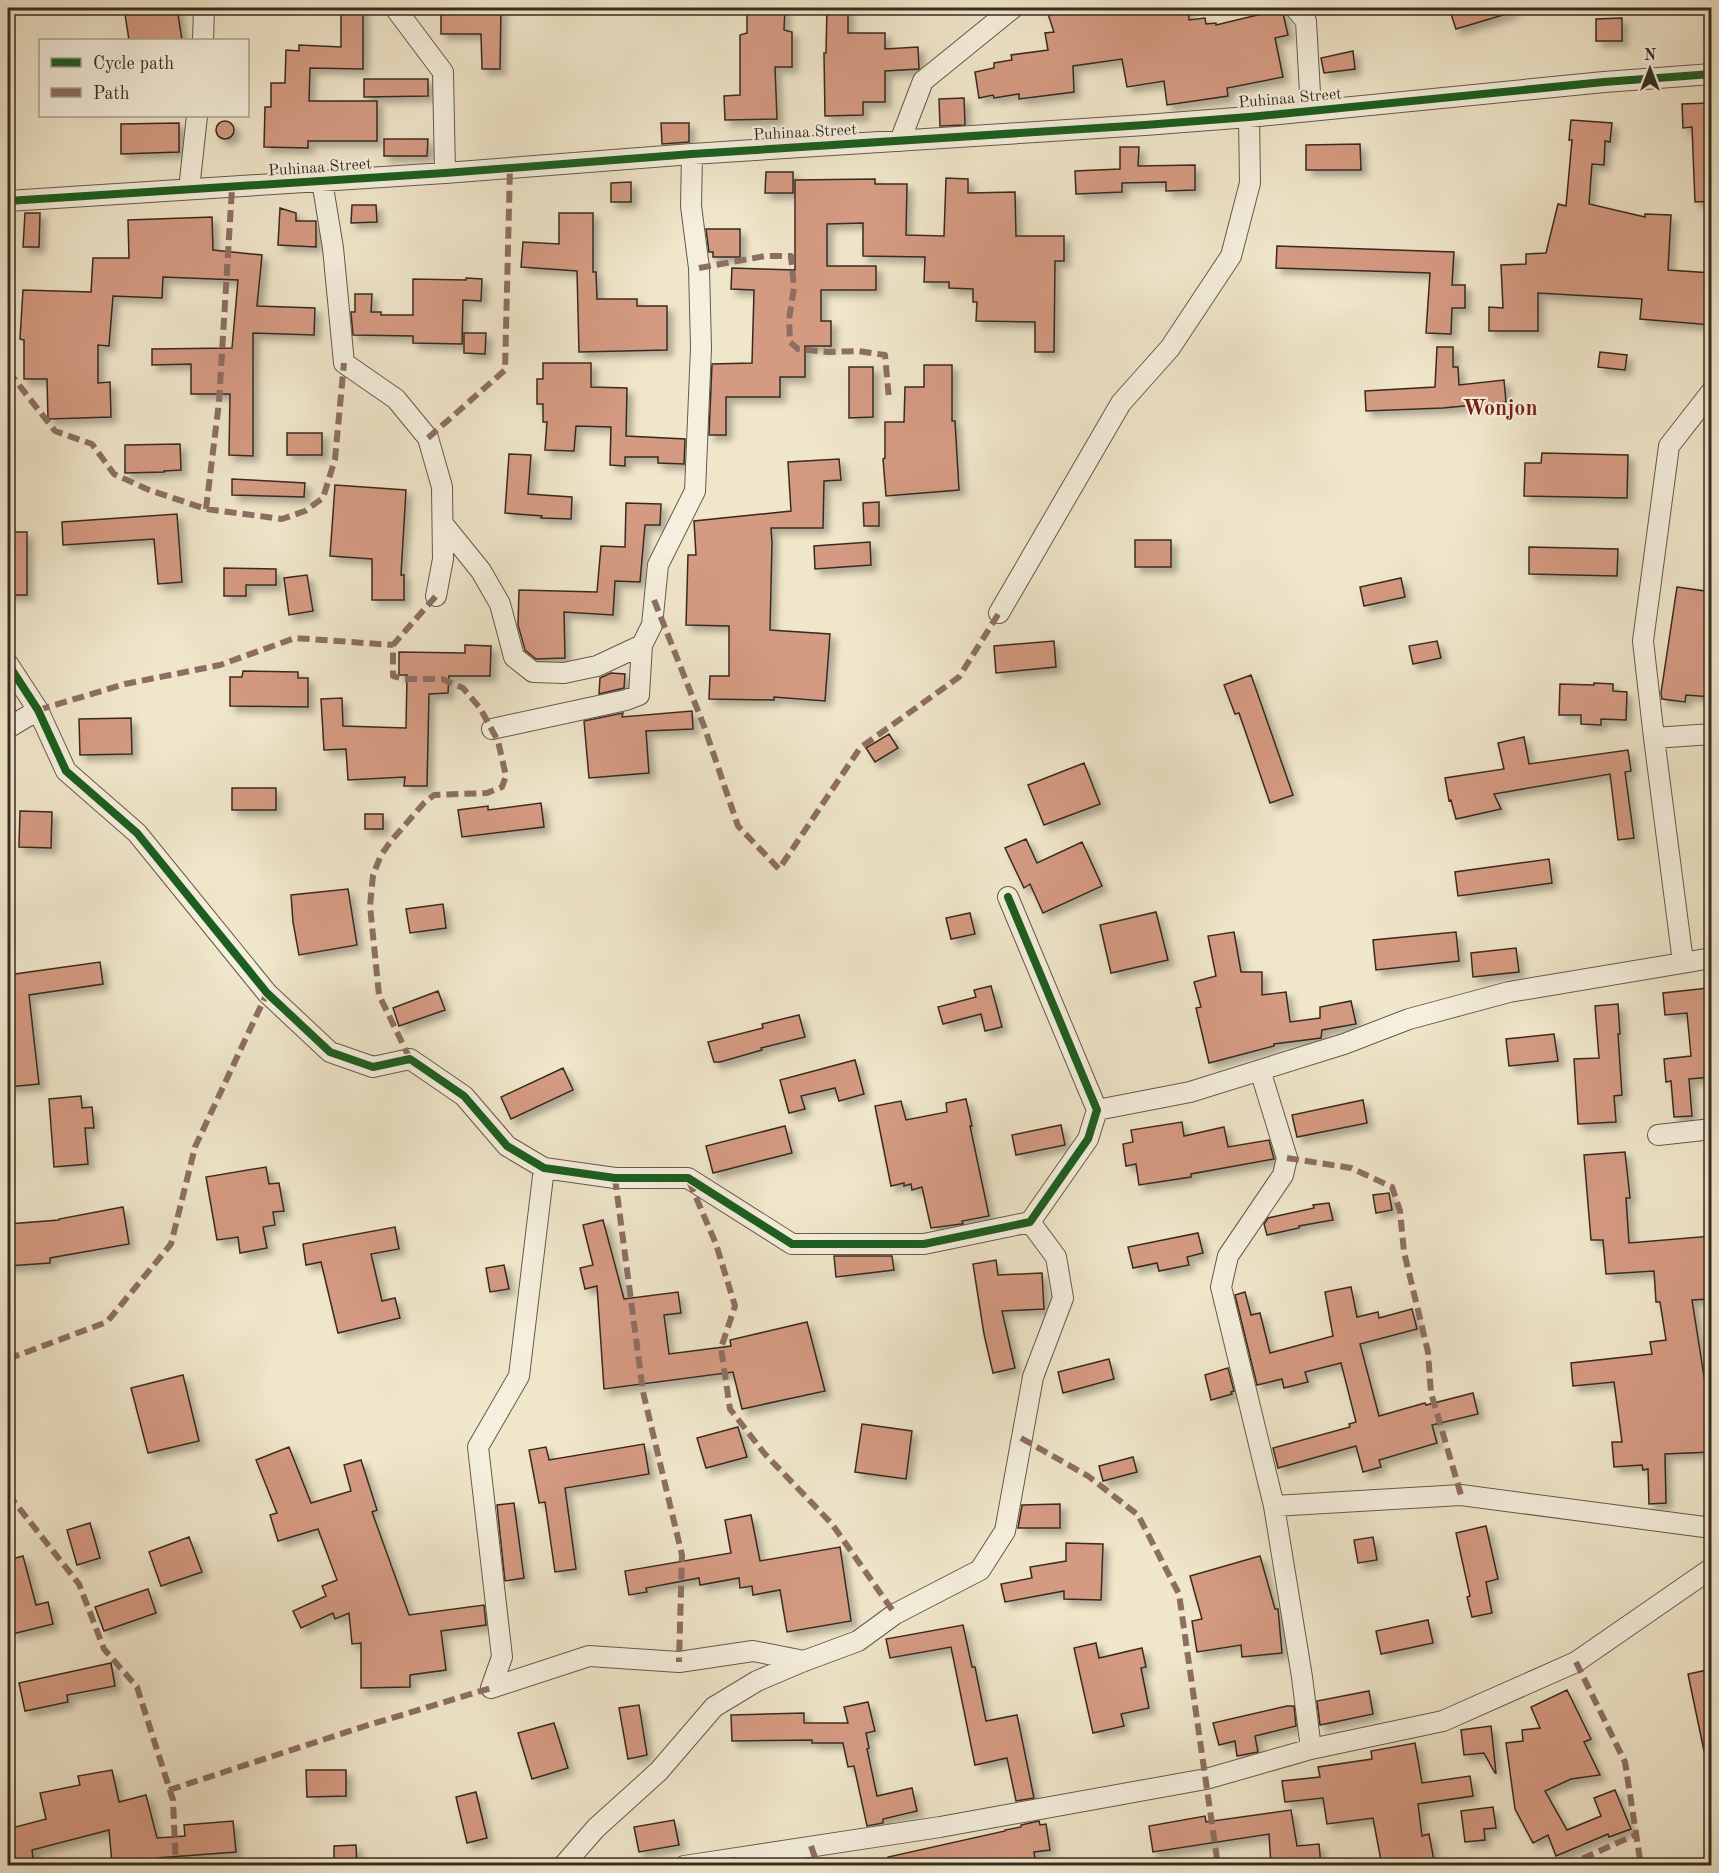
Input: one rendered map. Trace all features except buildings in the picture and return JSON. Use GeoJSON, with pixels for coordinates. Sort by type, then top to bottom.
{"type":"FeatureCollection","features":[{"type":"Feature","properties":{"kind":"street"},"geometry":{"type":"LineString","coordinates":[[203,39],[204,8]]}},
{"type":"Feature","properties":{"kind":"street"},"geometry":{"type":"LineString","coordinates":[[395,8],[442,72],[445,173]]}},
{"type":"Feature","properties":{"kind":"street"},"geometry":{"type":"LineString","coordinates":[[900,141],[923,81],[996,15],[1013,8]]}},
{"type":"Feature","properties":{"kind":"street"},"geometry":{"type":"LineString","coordinates":[[1295,8],[1306,21],[1311,111]]}},
{"type":"Feature","properties":{"kind":"street","name":"Puhinaa Street"},"geometry":{"type":"LineString","coordinates":[[8,201],[232,188],[692,153],[1250,117],[1604,82],[1712,74]]}},
{"type":"Feature","properties":{"kind":"street"},"geometry":{"type":"LineString","coordinates":[[189,189],[197,117]]}},
{"type":"Feature","properties":{"kind":"street"},"geometry":{"type":"LineString","coordinates":[[999,613],[1121,403],[1170,348],[1231,256],[1250,183],[1250,117]]}},
{"type":"Feature","properties":{"kind":"street"},"geometry":{"type":"LineString","coordinates":[[492,729],[626,700],[639,695],[642,645],[652,625],[658,565],[695,491],[701,348],[699,268],[691,206],[692,153]]}},
{"type":"Feature","properties":{"kind":"street"},"geometry":{"type":"LineString","coordinates":[[322,181],[333,248],[344,363],[396,399],[428,438],[442,487],[443,559],[436,596]]}},
{"type":"Feature","properties":{"kind":"street"},"geometry":{"type":"LineString","coordinates":[[1683,962],[1643,641],[1669,446],[1712,391]]}},
{"type":"Feature","properties":{"kind":"street"},"geometry":{"type":"LineString","coordinates":[[442,524],[481,571],[500,604],[514,657],[533,672],[564,673],[597,666],[642,645]]}},
{"type":"Feature","properties":{"kind":"street"},"geometry":{"type":"LineString","coordinates":[[8,664],[38,710],[66,771],[137,833],[267,993],[330,1052],[373,1067],[410,1059],[464,1096],[507,1146],[544,1167],[615,1178],[688,1178],[792,1244],[924,1244],[1030,1222],[1088,1139],[1096,1110],[1008,897]]}},
{"type":"Feature","properties":{"kind":"street"},"geometry":{"type":"LineString","coordinates":[[8,728],[38,710]]}},
{"type":"Feature","properties":{"kind":"street"},"geometry":{"type":"LineString","coordinates":[[1654,738],[1712,734]]}},
{"type":"Feature","properties":{"kind":"street"},"geometry":{"type":"LineString","coordinates":[[1096,1110],[1190,1092],[1344,1044],[1398,1023],[1509,992],[1712,958]]}},
{"type":"Feature","properties":{"kind":"street"},"geometry":{"type":"LineString","coordinates":[[1260,1070],[1287,1158],[1283,1175],[1228,1256],[1221,1287],[1274,1506],[1302,1677],[1311,1749]]}},
{"type":"Feature","properties":{"kind":"street"},"geometry":{"type":"LineString","coordinates":[[1658,1135],[1712,1129]]}},
{"type":"Feature","properties":{"kind":"street"},"geometry":{"type":"LineString","coordinates":[[544,1167],[519,1376],[478,1447],[502,1657],[490,1688],[589,1656],[679,1662],[753,1651],[804,1661]]}},
{"type":"Feature","properties":{"kind":"street"},"geometry":{"type":"LineString","coordinates":[[563,1866],[596,1828],[659,1771],[714,1707],[757,1681],[858,1641],[895,1614],[980,1570],[1005,1532],[1033,1377],[1063,1298],[1056,1257],[1030,1222]]}},
{"type":"Feature","properties":{"kind":"street"},"geometry":{"type":"LineString","coordinates":[[1274,1506],[1461,1495],[1712,1528]]}},
{"type":"Feature","properties":{"kind":"street"},"geometry":{"type":"LineString","coordinates":[[684,1866],[940,1827],[1206,1779],[1311,1749],[1443,1721],[1576,1662],[1712,1568]]}},
{"type":"Feature","properties":{"kind":"marked path"},"geometry":{"type":"LineString","coordinates":[[428,438],[505,370],[510,167]]}},
{"type":"Feature","properties":{"kind":"marked path"},"geometry":{"type":"LineString","coordinates":[[206,509],[219,402],[232,188]]}},
{"type":"Feature","properties":{"kind":"marked path"},"geometry":{"type":"LineString","coordinates":[[699,268],[765,256],[791,256],[794,288],[789,319],[790,342],[798,349],[828,352],[858,351],[885,355],[889,399]]}},
{"type":"Feature","properties":{"kind":"marked path"},"geometry":{"type":"LineString","coordinates":[[8,371],[55,431],[92,444],[114,474],[149,490],[206,509],[282,519],[305,511],[323,498],[335,459],[344,363]]}},
{"type":"Feature","properties":{"kind":"marked path"},"geometry":{"type":"LineString","coordinates":[[410,1059],[379,995],[370,906],[373,875],[381,855],[391,841],[424,803],[434,795],[487,793],[502,787],[506,776],[498,741],[480,708],[463,688],[442,679],[405,679],[393,676],[393,645],[436,596]]}},
{"type":"Feature","properties":{"kind":"marked path"},"geometry":{"type":"LineString","coordinates":[[654,600],[704,726],[738,826],[779,869],[860,748],[959,677],[999,613]]}},
{"type":"Feature","properties":{"kind":"marked path"},"geometry":{"type":"LineString","coordinates":[[38,710],[125,684],[220,665],[295,638],[393,645]]}},
{"type":"Feature","properties":{"kind":"marked path"},"geometry":{"type":"LineString","coordinates":[[8,1359],[107,1322],[171,1244],[195,1147],[267,993]]}},
{"type":"Feature","properties":{"kind":"marked path"},"geometry":{"type":"LineString","coordinates":[[1287,1158],[1351,1168],[1392,1187],[1400,1211],[1404,1252],[1428,1352],[1431,1393],[1461,1495]]}},
{"type":"Feature","properties":{"kind":"marked path"},"geometry":{"type":"LineString","coordinates":[[615,1178],[643,1392],[682,1555],[679,1662]]}},
{"type":"Feature","properties":{"kind":"marked path"},"geometry":{"type":"LineString","coordinates":[[689,1181],[716,1244],[735,1306],[721,1348],[730,1409],[764,1453],[832,1524],[895,1614]]}},
{"type":"Feature","properties":{"kind":"marked path"},"geometry":{"type":"LineString","coordinates":[[1021,1438],[1088,1476],[1138,1515],[1179,1594],[1218,1866]]}},
{"type":"Feature","properties":{"kind":"marked path"},"geometry":{"type":"LineString","coordinates":[[8,1494],[79,1584],[104,1649],[137,1687],[173,1800],[176,1866]]}},
{"type":"Feature","properties":{"kind":"marked path"},"geometry":{"type":"LineString","coordinates":[[1576,1662],[1625,1762],[1641,1866]]}},
{"type":"Feature","properties":{"kind":"marked path"},"geometry":{"type":"LineString","coordinates":[[169,1790],[491,1688]]}},
{"type":"Feature","properties":{"kind":"marked path"},"geometry":{"type":"LineString","coordinates":[[1566,1866],[1637,1834]]}},
{"type":"Feature","properties":{"kind":"marked path"},"geometry":{"type":"LineString","coordinates":[[811,1846],[818,1866]]}},
{"type":"Feature","properties":{"kind":"marked path"},"geometry":{"type":"LineString","coordinates":[[734,1857],[734,1866]]}},
{"type":"Feature","properties":{"kind":"cycle path"},"geometry":{"type":"LineString","coordinates":[[8,201],[1145,125],[1712,74]]}},
{"type":"Feature","properties":{"kind":"cycle path"},"geometry":{"type":"LineString","coordinates":[[8,664],[38,710],[66,771],[137,833],[267,993],[330,1052],[373,1067],[410,1059],[464,1096],[507,1146],[544,1168],[615,1178],[688,1178],[792,1244],[924,1244],[1030,1222],[1088,1139],[1097,1110],[1008,897]]}},
{"type":"Feature","properties":{"kind":"district","name":"Wonjon"},"geometry":{"type":"Point","coordinates":[1500,409]}}]}
